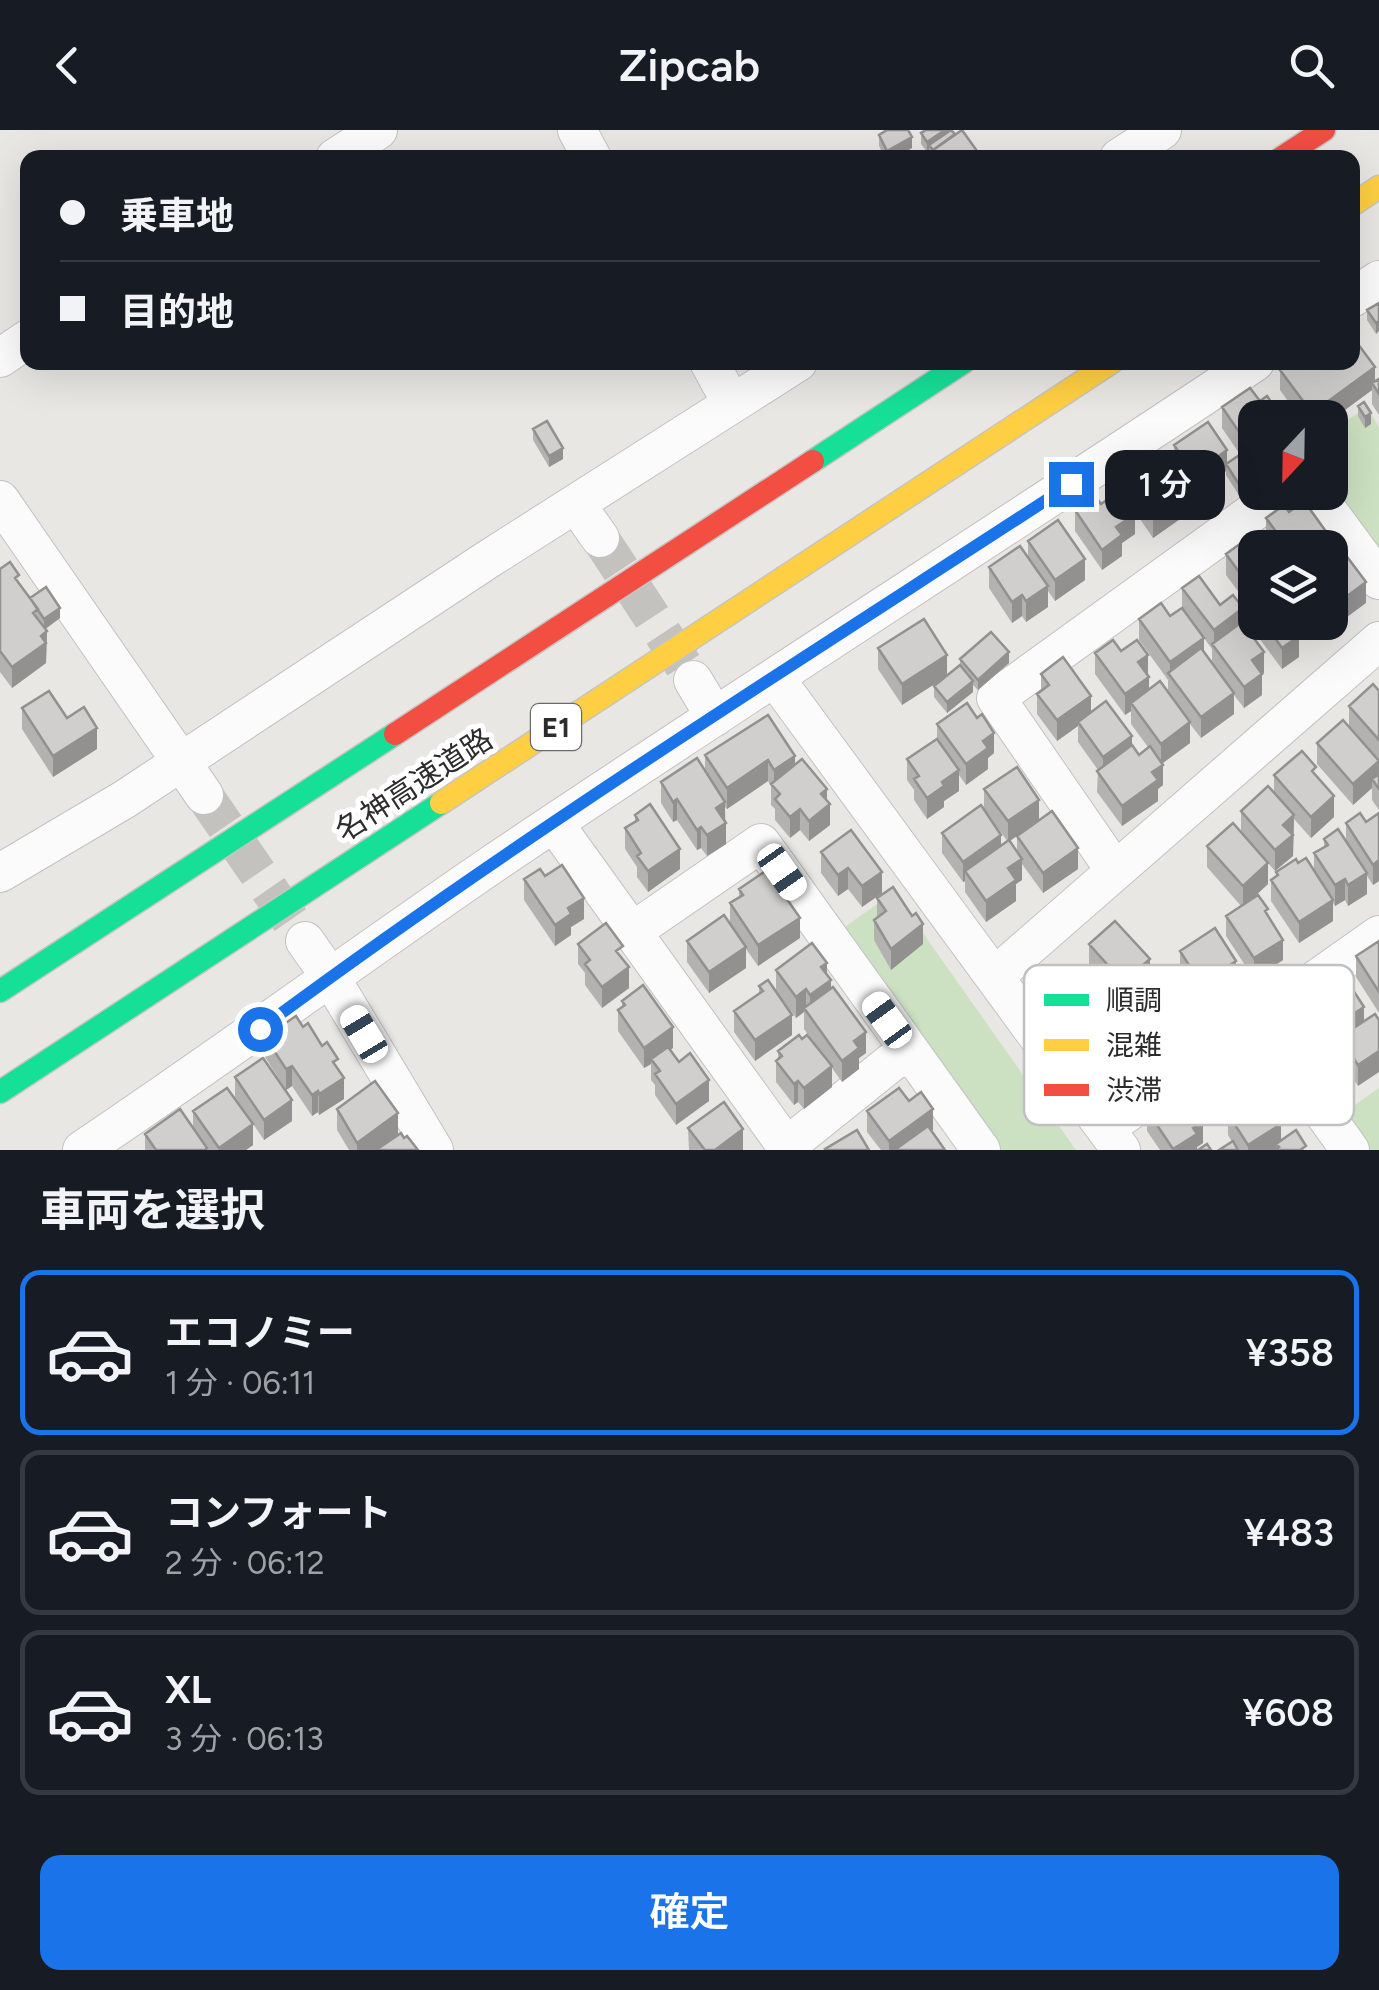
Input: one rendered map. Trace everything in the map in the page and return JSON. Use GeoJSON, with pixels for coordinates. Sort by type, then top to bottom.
{"type":"FeatureCollection","features":[{"type":"Feature","properties":{"kind":"highway"},"geometry":{"type":"LineString","coordinates":[[1294,150],[1324,130]]}},
{"type":"Feature","properties":{"kind":"highway","name":"名神高速道路"},"geometry":{"type":"LineString","coordinates":[[0,990],[952,370]]}},
{"type":"Feature","properties":{"kind":"highway","name":"名神高速道路"},"geometry":{"type":"LineString","coordinates":[[0,1092],[1100,370]]}},
{"type":"Feature","properties":{"kind":"street"},"geometry":{"type":"LineString","coordinates":[[347,150],[378,130]]}},
{"type":"Feature","properties":{"kind":"street"},"geometry":{"type":"LineString","coordinates":[[1132,150],[1162,130]]}},
{"type":"Feature","properties":{"kind":"street"},"geometry":{"type":"LineString","coordinates":[[713,370],[732,404]]}},
{"type":"Feature","properties":{"kind":"street"},"geometry":{"type":"LineString","coordinates":[[0,873],[126,799],[785,370]]}},
{"type":"Feature","properties":{"kind":"street"},"geometry":{"type":"LineString","coordinates":[[82,1150],[238,1044],[329,975],[554,823],[1243,370]]}},
{"type":"Feature","properties":{"kind":"street"},"geometry":{"type":"LineString","coordinates":[[0,500],[204,795]]}},
{"type":"Feature","properties":{"kind":"street"},"geometry":{"type":"LineString","coordinates":[[576,504],[600,538]]}},
{"type":"Feature","properties":{"kind":"street"},"geometry":{"type":"LineString","coordinates":[[1114,869],[996,698],[1255,510]]}},
{"type":"Feature","properties":{"kind":"street"},"geometry":{"type":"LineString","coordinates":[[1327,510],[1379,580]]}},
{"type":"Feature","properties":{"kind":"street"},"geometry":{"type":"LineString","coordinates":[[995,976],[1379,641]]}},
{"type":"Feature","properties":{"kind":"street"},"geometry":{"type":"LineString","coordinates":[[775,678],[1024,1016]]}},
{"type":"Feature","properties":{"kind":"street"},"geometry":{"type":"LineString","coordinates":[[693,680],[716,716]]}},
{"type":"Feature","properties":{"kind":"street"},"geometry":{"type":"LineString","coordinates":[[554,823],[788,1148],[908,1049]]}},
{"type":"Feature","properties":{"kind":"street"},"geometry":{"type":"LineString","coordinates":[[633,932],[761,843],[980,1150]]}},
{"type":"Feature","properties":{"kind":"street"},"geometry":{"type":"LineString","coordinates":[[1336,965],[1379,935]]}},
{"type":"Feature","properties":{"kind":"street"},"geometry":{"type":"LineString","coordinates":[[305,941],[434,1150]]}},
{"type":"Feature","properties":{"kind":"street"},"geometry":{"type":"LineString","coordinates":[[1332,1125],[1350,1150]]}},
{"type":"Feature","properties":{"kind":"green space"},"geometry":{"type":"Polygon","coordinates":[[[1367,407],[1379,427],[1379,555],[1348,510],[1348,420],[1367,407]]]}},
{"type":"Feature","properties":{"kind":"green space"},"geometry":{"type":"Polygon","coordinates":[[[894,892],[1024,1076],[1024,1125],[1058,1125],[1076,1150],[1002,1150],[839,931],[894,892]]]}},
{"type":"Feature","properties":{"kind":"green space"},"geometry":{"type":"Polygon","coordinates":[[[1379,1088],[1379,1150],[1368,1150],[1350,1125],[1354,1125],[1354,1106],[1379,1088]]]}},
{"type":"Feature","properties":{"kind":"building"},"geometry":{"type":"Polygon","coordinates":[[[887,130],[908,130],[912,137],[886,150],[879,135],[887,130]]]}},
{"type":"Feature","properties":{"kind":"building"},"geometry":{"type":"Polygon","coordinates":[[[945,130],[927,142],[921,133],[945,130]]]}},
{"type":"Feature","properties":{"kind":"building"},"geometry":{"type":"Polygon","coordinates":[[[951,130],[955,134],[933,150],[929,145],[951,130]]]}},
{"type":"Feature","properties":{"kind":"building"},"geometry":{"type":"Polygon","coordinates":[[[962,130],[976,150],[933,150],[962,130]]]}},
{"type":"Feature","properties":{"kind":"building"},"geometry":{"type":"Polygon","coordinates":[[[1379,303],[1379,321],[1376,323],[1367,310],[1379,303]]]}},
{"type":"Feature","properties":{"kind":"building"},"geometry":{"type":"Polygon","coordinates":[[[1360,347],[1375,367],[1330,400],[1302,400],[1280,370],[1360,370],[1360,347]]]}},
{"type":"Feature","properties":{"kind":"building"},"geometry":{"type":"Polygon","coordinates":[[[1250,388],[1259,400],[1238,400],[1238,430],[1222,407],[1250,388]]]}},
{"type":"Feature","properties":{"kind":"building"},"geometry":{"type":"Polygon","coordinates":[[[1364,402],[1371,413],[1365,417],[1358,406],[1364,402]]]}},
{"type":"Feature","properties":{"kind":"building"},"geometry":{"type":"Polygon","coordinates":[[[547,421],[563,448],[549,456],[533,429],[547,421]]]}},
{"type":"Feature","properties":{"kind":"building"},"geometry":{"type":"Polygon","coordinates":[[[1208,422],[1227,450],[1212,461],[1218,469],[1200,482],[1174,445],[1208,422]]]}},
{"type":"Feature","properties":{"kind":"building"},"geometry":{"type":"Polygon","coordinates":[[[1165,453],[1183,480],[1176,485],[1183,496],[1153,517],[1127,480],[1165,453]]]}},
{"type":"Feature","properties":{"kind":"building"},"geometry":{"type":"Polygon","coordinates":[[[1238,456],[1238,483],[1226,464],[1238,456]]]}},
{"type":"Feature","properties":{"kind":"building"},"geometry":{"type":"Polygon","coordinates":[[[1120,491],[1135,514],[1116,527],[1122,535],[1102,550],[1075,510],[1095,496],[1101,504],[1120,491]]]}},
{"type":"Feature","properties":{"kind":"building"},"geometry":{"type":"Polygon","coordinates":[[[1277,510],[1310,510],[1325,530],[1275,530],[1266,518],[1277,510]]]}},
{"type":"Feature","properties":{"kind":"building"},"geometry":{"type":"Polygon","coordinates":[[[1058,520],[1085,559],[1055,580],[1028,541],[1058,520]]]}},
{"type":"Feature","properties":{"kind":"building"},"geometry":{"type":"Polygon","coordinates":[[[1238,545],[1238,571],[1226,554],[1238,545]]]}},
{"type":"Feature","properties":{"kind":"building"},"geometry":{"type":"Polygon","coordinates":[[[1020,546],[1048,586],[1026,601],[1022,595],[1012,602],[989,567],[1020,546]]]}},
{"type":"Feature","properties":{"kind":"building"},"geometry":{"type":"Polygon","coordinates":[[[1348,558],[1366,582],[1348,596],[1348,558]]]}},
{"type":"Feature","properties":{"kind":"building"},"geometry":{"type":"Polygon","coordinates":[[[10,562],[19,575],[15,578],[38,609],[33,613],[47,631],[41,636],[46,643],[12,667],[0,651],[0,569],[10,562]]]}},
{"type":"Feature","properties":{"kind":"building"},"geometry":{"type":"Polygon","coordinates":[[[1199,576],[1220,605],[1233,595],[1238,612],[1214,630],[1182,588],[1199,576]]]}},
{"type":"Feature","properties":{"kind":"building"},"geometry":{"type":"Polygon","coordinates":[[[46,587],[60,608],[44,619],[30,598],[46,587]]]}},
{"type":"Feature","properties":{"kind":"building"},"geometry":{"type":"Polygon","coordinates":[[[1161,603],[1170,616],[1182,608],[1204,638],[1170,662],[1139,619],[1161,603]]]}},
{"type":"Feature","properties":{"kind":"building"},"geometry":{"type":"Polygon","coordinates":[[[924,619],[947,655],[902,684],[878,648],[924,619]]]}},
{"type":"Feature","properties":{"kind":"building"},"geometry":{"type":"Polygon","coordinates":[[[1238,625],[1238,640],[1255,640],[1264,652],[1252,660],[1262,674],[1244,687],[1212,644],[1238,625]]]}},
{"type":"Feature","properties":{"kind":"building"},"geometry":{"type":"Polygon","coordinates":[[[991,632],[1009,652],[978,680],[960,659],[991,632]]]}},
{"type":"Feature","properties":{"kind":"building"},"geometry":{"type":"Polygon","coordinates":[[[1113,640],[1121,651],[1137,640],[1148,655],[1138,662],[1149,677],[1125,694],[1095,653],[1113,640]]]}},
{"type":"Feature","properties":{"kind":"building"},"geometry":{"type":"Polygon","coordinates":[[[1276,640],[1293,640],[1282,648],[1276,640]]]}},
{"type":"Feature","properties":{"kind":"building"},"geometry":{"type":"Polygon","coordinates":[[[1201,648],[1234,693],[1201,717],[1168,673],[1201,648]]]}},
{"type":"Feature","properties":{"kind":"building"},"geometry":{"type":"Polygon","coordinates":[[[1063,657],[1091,696],[1057,720],[1037,694],[1049,685],[1041,674],[1063,657]]]}},
{"type":"Feature","properties":{"kind":"building"},"geometry":{"type":"Polygon","coordinates":[[[960,665],[973,681],[947,702],[934,686],[960,665]]]}},
{"type":"Feature","properties":{"kind":"building"},"geometry":{"type":"Polygon","coordinates":[[[1160,681],[1190,722],[1161,744],[1131,703],[1160,681]]]}},
{"type":"Feature","properties":{"kind":"building"},"geometry":{"type":"Polygon","coordinates":[[[1373,684],[1379,691],[1379,740],[1349,706],[1373,684]]]}},
{"type":"Feature","properties":{"kind":"building"},"geometry":{"type":"Polygon","coordinates":[[[49,691],[67,718],[84,707],[97,728],[53,756],[22,708],[49,691]]]}},
{"type":"Feature","properties":{"kind":"building"},"geometry":{"type":"Polygon","coordinates":[[[1106,701],[1132,736],[1103,757],[1078,722],[1106,701]]]}},
{"type":"Feature","properties":{"kind":"building"},"geometry":{"type":"Polygon","coordinates":[[[967,703],[977,718],[982,714],[994,733],[983,741],[988,748],[966,764],[937,724],[967,703]]]}},
{"type":"Feature","properties":{"kind":"building"},"geometry":{"type":"Polygon","coordinates":[[[768,715],[795,756],[774,770],[768,760],[727,788],[705,755],[768,715]]]}},
{"type":"Feature","properties":{"kind":"building"},"geometry":{"type":"Polygon","coordinates":[[[1343,720],[1379,761],[1353,784],[1317,743],[1343,720]]]}},
{"type":"Feature","properties":{"kind":"building"},"geometry":{"type":"Polygon","coordinates":[[[937,739],[959,770],[927,798],[907,759],[937,739]]]}},
{"type":"Feature","properties":{"kind":"building"},"geometry":{"type":"Polygon","coordinates":[[[1132,745],[1139,755],[1150,746],[1163,765],[1152,772],[1158,780],[1122,806],[1097,771],[1132,745]]]}},
{"type":"Feature","properties":{"kind":"building"},"geometry":{"type":"Polygon","coordinates":[[[1302,751],[1316,767],[1312,771],[1334,796],[1311,817],[1274,775],[1302,751]]]}},
{"type":"Feature","properties":{"kind":"building"},"geometry":{"type":"Polygon","coordinates":[[[697,758],[725,802],[716,808],[726,823],[707,835],[701,827],[697,830],[661,782],[697,758]]]}},
{"type":"Feature","properties":{"kind":"building"},"geometry":{"type":"Polygon","coordinates":[[[802,759],[827,789],[821,794],[830,804],[809,821],[800,809],[790,817],[775,799],[780,794],[771,784],[802,759]]]}},
{"type":"Feature","properties":{"kind":"building"},"geometry":{"type":"Polygon","coordinates":[[[1017,767],[1039,800],[1008,821],[984,789],[1017,767]]]}},
{"type":"Feature","properties":{"kind":"building"},"geometry":{"type":"Polygon","coordinates":[[[1268,786],[1294,815],[1283,825],[1293,835],[1275,850],[1241,811],[1268,786]]]}},
{"type":"Feature","properties":{"kind":"building"},"geometry":{"type":"Polygon","coordinates":[[[650,804],[680,849],[648,871],[625,828],[638,820],[635,815],[650,804]]]}},
{"type":"Feature","properties":{"kind":"building"},"geometry":{"type":"Polygon","coordinates":[[[981,805],[1001,835],[963,862],[942,833],[981,805]]]}},
{"type":"Feature","properties":{"kind":"building"},"geometry":{"type":"Polygon","coordinates":[[[1052,811],[1078,848],[1043,873],[1017,836],[1052,811]]]}},
{"type":"Feature","properties":{"kind":"building"},"geometry":{"type":"Polygon","coordinates":[[[1360,813],[1366,822],[1379,813],[1379,860],[1373,865],[1346,823],[1360,813]]]}},
{"type":"Feature","properties":{"kind":"building"},"geometry":{"type":"Polygon","coordinates":[[[1233,823],[1268,863],[1243,886],[1207,846],[1233,823]]]}},
{"type":"Feature","properties":{"kind":"building"},"geometry":{"type":"Polygon","coordinates":[[[1338,829],[1367,873],[1348,885],[1345,879],[1335,885],[1314,853],[1328,845],[1324,839],[1338,829]]]}},
{"type":"Feature","properties":{"kind":"building"},"geometry":{"type":"Polygon","coordinates":[[[851,830],[882,872],[862,886],[848,868],[838,875],[821,852],[851,830]]]}},
{"type":"Feature","properties":{"kind":"building"},"geometry":{"type":"Polygon","coordinates":[[[1009,840],[1022,859],[1008,868],[1016,880],[986,901],[965,871],[1009,840]]]}},
{"type":"Feature","properties":{"kind":"building"},"geometry":{"type":"Polygon","coordinates":[[[1306,858],[1333,900],[1299,922],[1271,880],[1296,859],[1298,863],[1306,858]]]}},
{"type":"Feature","properties":{"kind":"building"},"geometry":{"type":"Polygon","coordinates":[[[562,865],[584,898],[568,908],[571,914],[555,925],[524,879],[540,869],[545,876],[562,865]]]}},
{"type":"Feature","properties":{"kind":"building"},"geometry":{"type":"Polygon","coordinates":[[[767,870],[800,918],[758,945],[730,903],[743,895],[739,889],[767,870]]]}},
{"type":"Feature","properties":{"kind":"building"},"geometry":{"type":"Polygon","coordinates":[[[893,887],[912,916],[916,913],[923,924],[891,949],[874,920],[886,911],[877,898],[893,887]]]}},
{"type":"Feature","properties":{"kind":"building"},"geometry":{"type":"Polygon","coordinates":[[[1258,895],[1283,940],[1254,958],[1226,916],[1258,895]]]}},
{"type":"Feature","properties":{"kind":"building"},"geometry":{"type":"Polygon","coordinates":[[[724,915],[746,947],[709,972],[687,941],[724,915]]]}},
{"type":"Feature","properties":{"kind":"building"},"geometry":{"type":"Polygon","coordinates":[[[1115,921],[1150,959],[1143,965],[1108,965],[1089,944],[1115,921]]]}},
{"type":"Feature","properties":{"kind":"building"},"geometry":{"type":"Polygon","coordinates":[[[606,923],[623,946],[616,951],[629,967],[602,987],[585,964],[590,960],[578,944],[606,923]]]}},
{"type":"Feature","properties":{"kind":"building"},"geometry":{"type":"Polygon","coordinates":[[[1215,928],[1236,961],[1230,965],[1189,965],[1180,951],[1215,928]]]}},
{"type":"Feature","properties":{"kind":"building"},"geometry":{"type":"Polygon","coordinates":[[[1379,941],[1379,992],[1356,956],[1379,941]]]}},
{"type":"Feature","properties":{"kind":"building"},"geometry":{"type":"Polygon","coordinates":[[[812,943],[827,963],[821,967],[831,980],[810,995],[806,989],[796,997],[776,970],[812,943]]]}},
{"type":"Feature","properties":{"kind":"building"},"geometry":{"type":"Polygon","coordinates":[[[768,980],[792,1015],[755,1040],[734,1011],[763,991],[759,986],[768,980]]]}},
{"type":"Feature","properties":{"kind":"building"},"geometry":{"type":"Polygon","coordinates":[[[643,985],[673,1027],[644,1048],[618,1010],[625,1005],[622,1001],[643,985]]]}},
{"type":"Feature","properties":{"kind":"building"},"geometry":{"type":"Polygon","coordinates":[[[833,987],[866,1032],[854,1041],[859,1048],[842,1061],[804,1008],[833,987]]]}},
{"type":"Feature","properties":{"kind":"building"},"geometry":{"type":"Polygon","coordinates":[[[1354,992],[1364,1007],[1354,1013],[1354,992]]]}},
{"type":"Feature","properties":{"kind":"building"},"geometry":{"type":"Polygon","coordinates":[[[1375,1014],[1379,1020],[1379,1051],[1358,1065],[1354,1059],[1354,1028],[1375,1014]]]}},
{"type":"Feature","properties":{"kind":"building"},"geometry":{"type":"Polygon","coordinates":[[[296,1016],[303,1027],[308,1023],[322,1046],[327,1042],[338,1059],[333,1062],[344,1078],[319,1094],[318,1091],[312,1095],[292,1066],[286,1069],[265,1037],[296,1016]]]}},
{"type":"Feature","properties":{"kind":"building"},"geometry":{"type":"Polygon","coordinates":[[[799,1035],[802,1039],[807,1035],[832,1066],[804,1088],[798,1081],[794,1084],[776,1061],[782,1056],[778,1051],[799,1035]]]}},
{"type":"Feature","properties":{"kind":"building"},"geometry":{"type":"Polygon","coordinates":[[[668,1047],[679,1062],[690,1053],[709,1080],[676,1104],[655,1074],[660,1071],[651,1059],[668,1047]]]}},
{"type":"Feature","properties":{"kind":"building"},"geometry":{"type":"Polygon","coordinates":[[[263,1058],[292,1100],[264,1120],[235,1077],[263,1058]]]}},
{"type":"Feature","properties":{"kind":"building"},"geometry":{"type":"Polygon","coordinates":[[[375,1081],[398,1113],[357,1143],[337,1109],[375,1081]]]}},
{"type":"Feature","properties":{"kind":"building"},"geometry":{"type":"Polygon","coordinates":[[[227,1088],[253,1124],[219,1148],[193,1111],[227,1088]]]}},
{"type":"Feature","properties":{"kind":"building"},"geometry":{"type":"Polygon","coordinates":[[[899,1088],[909,1101],[921,1092],[933,1109],[889,1141],[867,1111],[899,1088]]]}},
{"type":"Feature","properties":{"kind":"building"},"geometry":{"type":"Polygon","coordinates":[[[724,1102],[743,1129],[715,1150],[705,1150],[688,1128],[724,1102]]]}},
{"type":"Feature","properties":{"kind":"building"},"geometry":{"type":"Polygon","coordinates":[[[180,1109],[205,1150],[156,1150],[145,1134],[180,1109]]]}},
{"type":"Feature","properties":{"kind":"building"},"geometry":{"type":"Polygon","coordinates":[[[1157,1125],[1198,1125],[1193,1128],[1197,1134],[1173,1149],[1157,1125]]]}},
{"type":"Feature","properties":{"kind":"building"},"geometry":{"type":"Polygon","coordinates":[[[1235,1125],[1279,1125],[1248,1145],[1235,1125]]]}},
{"type":"Feature","properties":{"kind":"building"},"geometry":{"type":"Polygon","coordinates":[[[928,1126],[945,1150],[896,1149],[928,1126]]]}},
{"type":"Feature","properties":{"kind":"building"},"geometry":{"type":"Polygon","coordinates":[[[857,1130],[869,1150],[825,1149],[857,1130]]]}},
{"type":"Feature","properties":{"kind":"building"},"geometry":{"type":"Polygon","coordinates":[[[1296,1130],[1306,1146],[1300,1150],[1274,1150],[1279,1147],[1276,1144],[1296,1130]]]}},
{"type":"Feature","properties":{"kind":"building"},"geometry":{"type":"Polygon","coordinates":[[[401,1133],[418,1150],[376,1150],[401,1133]]]}},
{"type":"Feature","properties":{"kind":"building"},"geometry":{"type":"Polygon","coordinates":[[[1233,1141],[1238,1150],[1219,1150],[1233,1141]]]}},
{"type":"Feature","properties":{"kind":"tunnel"},"geometry":{"type":"LineString","coordinates":[[600,538],[686,669]]}},
{"type":"Feature","properties":{"kind":"tunnel"},"geometry":{"type":"LineString","coordinates":[[204,795],[295,927]]}},
{"type":"Feature","properties":{"kind":"traffic: fast"},"geometry":{"type":"LineString","coordinates":[[813,461],[952,370]]}},
{"type":"Feature","properties":{"kind":"traffic: fast"},"geometry":{"type":"LineString","coordinates":[[0,991],[395,734]]}},
{"type":"Feature","properties":{"kind":"traffic: fast"},"geometry":{"type":"LineString","coordinates":[[0,1092],[441,803]]}},
{"type":"Feature","properties":{"kind":"traffic: slow"},"geometry":{"type":"LineString","coordinates":[[1360,200],[1379,187]]}},
{"type":"Feature","properties":{"kind":"traffic: slow"},"geometry":{"type":"LineString","coordinates":[[441,803],[1100,370]]}},
{"type":"Feature","properties":{"kind":"traffic: jam"},"geometry":{"type":"LineString","coordinates":[[1293,150],[1324,130]]}},
{"type":"Feature","properties":{"kind":"traffic: jam"},"geometry":{"type":"LineString","coordinates":[[395,734],[813,461]]}},
{"type":"Feature","properties":{"kind":"route"},"geometry":{"type":"LineString","coordinates":[[260,1029],[329,975],[525,842],[1071,484]]}}]}
